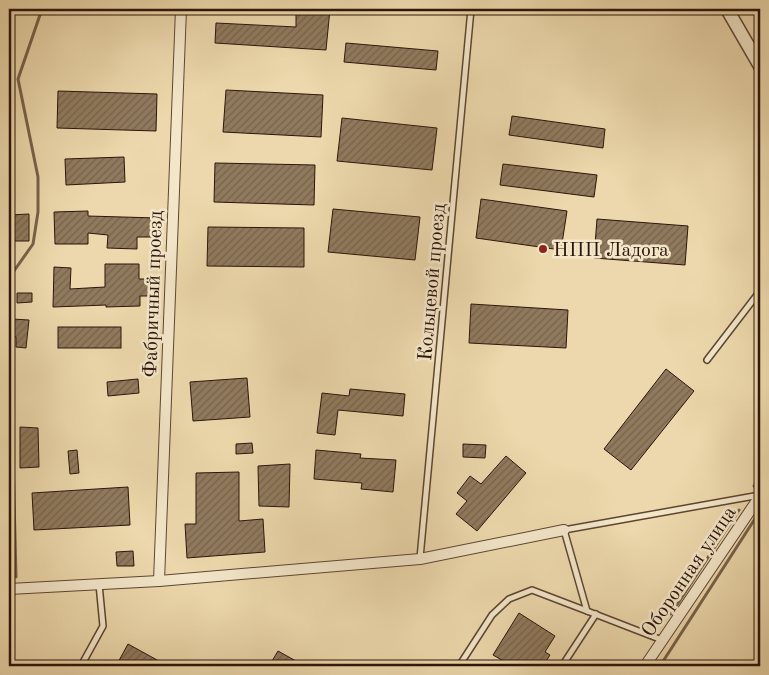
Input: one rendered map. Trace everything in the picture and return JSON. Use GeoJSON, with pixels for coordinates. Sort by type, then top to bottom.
{"type":"FeatureCollection","features":[{"type":"Feature","properties":{"kind":"street","name":"Фабричный проезд"},"geometry":{"type":"LineString","coordinates":[[159,581],[181,9]]}},
{"type":"Feature","properties":{"kind":"street"},"geometry":{"type":"LineString","coordinates":[[727,9],[760,66]]}},
{"type":"Feature","properties":{"kind":"street","name":"Оборонная улица"},"geometry":{"type":"LineString","coordinates":[[645,666],[760,496]]}},
{"type":"Feature","properties":{"kind":"street"},"geometry":{"type":"LineString","coordinates":[[9,589],[159,581],[420,558],[564,530]]}},
{"type":"Feature","properties":{"kind":"lane","name":"Кольцевой проезд"},"geometry":{"type":"LineString","coordinates":[[420,558],[471,9]]}},
{"type":"Feature","properties":{"kind":"lane"},"geometry":{"type":"LineString","coordinates":[[707,360],[760,291]]}},
{"type":"Feature","properties":{"kind":"lane"},"geometry":{"type":"LineString","coordinates":[[587,611],[564,530],[760,496]]}},
{"type":"Feature","properties":{"kind":"lane"},"geometry":{"type":"LineString","coordinates":[[81,666],[103,626],[99,584]]}},
{"type":"Feature","properties":{"kind":"lane"},"geometry":{"type":"LineString","coordinates":[[459,666],[492,615],[509,599],[532,590],[662,640]]}},
{"type":"Feature","properties":{"kind":"lane"},"geometry":{"type":"LineString","coordinates":[[562,666],[596,614]]}},
{"type":"Feature","properties":{"kind":"building"},"geometry":{"type":"Polygon","coordinates":[[[296,9],[330,9],[326,50],[215,43],[216,23],[296,27],[296,9]]]}},
{"type":"Feature","properties":{"kind":"building"},"geometry":{"type":"Polygon","coordinates":[[[346,43],[438,51],[436,70],[344,62],[346,43]]]}},
{"type":"Feature","properties":{"kind":"building"},"geometry":{"type":"Polygon","coordinates":[[[226,90],[323,95],[321,137],[223,132],[226,90]]]}},
{"type":"Feature","properties":{"kind":"building"},"geometry":{"type":"Polygon","coordinates":[[[58,91],[157,94],[156,131],[57,128],[58,91]]]}},
{"type":"Feature","properties":{"kind":"building"},"geometry":{"type":"Polygon","coordinates":[[[512,116],[605,129],[603,148],[509,135],[512,116]]]}},
{"type":"Feature","properties":{"kind":"building"},"geometry":{"type":"Polygon","coordinates":[[[342,118],[437,128],[432,170],[337,161],[342,118]]]}},
{"type":"Feature","properties":{"kind":"building"},"geometry":{"type":"Polygon","coordinates":[[[124,157],[125,182],[66,185],[65,159],[124,157]]]}},
{"type":"Feature","properties":{"kind":"building"},"geometry":{"type":"Polygon","coordinates":[[[215,163],[315,165],[314,205],[214,202],[215,163]]]}},
{"type":"Feature","properties":{"kind":"building"},"geometry":{"type":"Polygon","coordinates":[[[503,164],[597,175],[594,197],[500,185],[503,164]]]}},
{"type":"Feature","properties":{"kind":"building"},"geometry":{"type":"Polygon","coordinates":[[[481,199],[567,211],[561,250],[476,238],[481,199]]]}},
{"type":"Feature","properties":{"kind":"building"},"geometry":{"type":"Polygon","coordinates":[[[333,209],[420,217],[415,260],[328,252],[333,209]]]}},
{"type":"Feature","properties":{"kind":"building"},"geometry":{"type":"Polygon","coordinates":[[[88,211],[88,216],[157,218],[157,237],[137,237],[137,249],[107,248],[108,235],[88,233],[88,244],[55,244],[54,212],[88,211]]]}},
{"type":"Feature","properties":{"kind":"building"},"geometry":{"type":"Polygon","coordinates":[[[29,214],[29,241],[9,241],[9,215],[29,214]]]}},
{"type":"Feature","properties":{"kind":"building"},"geometry":{"type":"Polygon","coordinates":[[[597,219],[688,226],[685,265],[594,258],[597,219]]]}},
{"type":"Feature","properties":{"kind":"building"},"geometry":{"type":"Polygon","coordinates":[[[208,227],[304,228],[304,267],[207,266],[208,227]]]}},
{"type":"Feature","properties":{"kind":"building"},"geometry":{"type":"Polygon","coordinates":[[[105,264],[139,264],[139,279],[149,279],[149,296],[140,296],[140,306],[53,307],[54,267],[71,268],[70,289],[105,287],[105,264]]]}},
{"type":"Feature","properties":{"kind":"building"},"geometry":{"type":"Polygon","coordinates":[[[17,293],[32,293],[32,302],[17,303],[17,293]]]}},
{"type":"Feature","properties":{"kind":"building"},"geometry":{"type":"Polygon","coordinates":[[[471,304],[568,310],[566,348],[469,343],[471,304]]]}},
{"type":"Feature","properties":{"kind":"building"},"geometry":{"type":"Polygon","coordinates":[[[12,319],[29,320],[26,348],[16,347],[16,337],[14,337],[14,330],[12,330],[12,319]]]}},
{"type":"Feature","properties":{"kind":"building"},"geometry":{"type":"Polygon","coordinates":[[[58,327],[121,327],[121,348],[58,348],[58,327]]]}},
{"type":"Feature","properties":{"kind":"building"},"geometry":{"type":"Polygon","coordinates":[[[666,369],[694,391],[631,470],[604,449],[666,369]]]}},
{"type":"Feature","properties":{"kind":"building"},"geometry":{"type":"Polygon","coordinates":[[[247,378],[250,417],[193,421],[190,382],[247,378]]]}},
{"type":"Feature","properties":{"kind":"building"},"geometry":{"type":"Polygon","coordinates":[[[138,379],[139,393],[108,396],[107,382],[138,379]]]}},
{"type":"Feature","properties":{"kind":"building"},"geometry":{"type":"Polygon","coordinates":[[[350,389],[405,394],[403,416],[338,410],[335,435],[317,433],[322,393],[349,396],[350,389]]]}},
{"type":"Feature","properties":{"kind":"building"},"geometry":{"type":"Polygon","coordinates":[[[20,427],[38,428],[39,467],[20,468],[20,427]]]}},
{"type":"Feature","properties":{"kind":"building"},"geometry":{"type":"Polygon","coordinates":[[[252,443],[253,453],[236,454],[236,444],[252,443]]]}},
{"type":"Feature","properties":{"kind":"building"},"geometry":{"type":"Polygon","coordinates":[[[463,444],[486,445],[485,458],[463,457],[463,444]]]}},
{"type":"Feature","properties":{"kind":"building"},"geometry":{"type":"Polygon","coordinates":[[[77,450],[79,473],[70,474],[68,451],[77,450]]]}},
{"type":"Feature","properties":{"kind":"building"},"geometry":{"type":"Polygon","coordinates":[[[316,450],[361,454],[360,458],[396,460],[393,492],[361,489],[362,483],[314,479],[316,450]]]}},
{"type":"Feature","properties":{"kind":"building"},"geometry":{"type":"Polygon","coordinates":[[[506,456],[526,473],[477,531],[456,514],[467,501],[457,493],[470,476],[481,484],[506,456]]]}},
{"type":"Feature","properties":{"kind":"building"},"geometry":{"type":"Polygon","coordinates":[[[290,464],[289,507],[259,506],[258,466],[290,464]]]}},
{"type":"Feature","properties":{"kind":"building"},"geometry":{"type":"Polygon","coordinates":[[[239,472],[239,521],[263,519],[265,552],[187,558],[185,524],[196,524],[196,473],[239,472]]]}},
{"type":"Feature","properties":{"kind":"building"},"geometry":{"type":"Polygon","coordinates":[[[128,487],[130,525],[34,530],[32,493],[128,487]]]}},
{"type":"Feature","properties":{"kind":"building"},"geometry":{"type":"Polygon","coordinates":[[[133,551],[134,566],[117,566],[116,552],[133,551]]]}},
{"type":"Feature","properties":{"kind":"building"},"geometry":{"type":"Polygon","coordinates":[[[519,613],[555,636],[545,652],[550,655],[543,666],[505,666],[507,663],[493,655],[519,613]]]}},
{"type":"Feature","properties":{"kind":"building"},"geometry":{"type":"Polygon","coordinates":[[[128,644],[168,666],[116,666],[128,644]]]}},
{"type":"Feature","properties":{"kind":"building"},"geometry":{"type":"Polygon","coordinates":[[[278,651],[305,666],[269,666],[278,651]]]}},
{"type":"Feature","properties":{"kind":"waterway"},"geometry":{"type":"LineString","coordinates":[[9,278],[33,244],[38,212],[38,177],[18,79],[42,9]]}},
{"type":"Feature","properties":{"kind":"waterway"},"geometry":{"type":"LineString","coordinates":[[9,367],[11,377]]}},
{"type":"Feature","properties":{"kind":"waterway"},"geometry":{"type":"LineString","coordinates":[[9,377],[11,377],[16,577]]}},
{"type":"Feature","properties":{"kind":"waterway"},"geometry":{"type":"LineString","coordinates":[[754,486],[760,477]]}},
{"type":"Feature","properties":{"kind":"waterway"},"geometry":{"type":"LineString","coordinates":[[671,614],[739,510]]}},
{"type":"Feature","properties":{"kind":"waterway"},"geometry":{"type":"LineString","coordinates":[[660,666],[760,511]]}},
{"type":"Feature","properties":{"kind":"place","name":"НПП Ладога"},"geometry":{"type":"Point","coordinates":[543,249]}}]}
